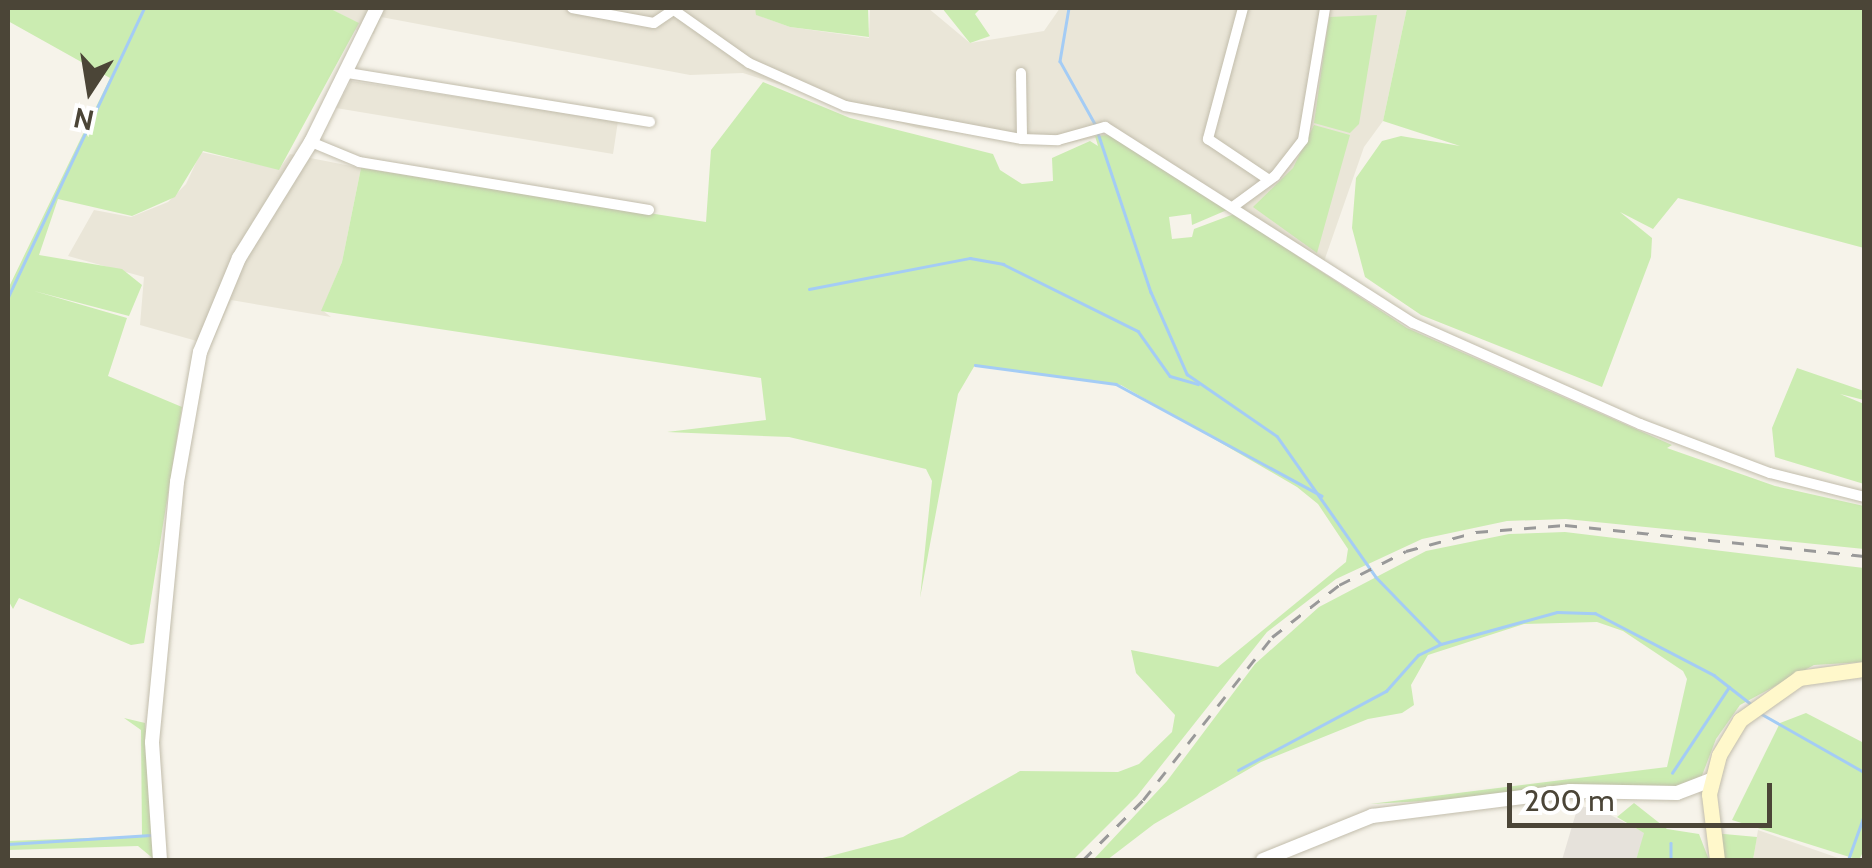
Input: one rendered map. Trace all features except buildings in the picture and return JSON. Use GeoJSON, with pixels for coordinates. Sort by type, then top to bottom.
{"type":"FeatureCollection","features":[{"type":"Feature","properties":{"kind":"main road"},"geometry":{"type":"LineString","coordinates":[[1716,860],[1708,814],[1712,780],[1725,742],[1753,706],[1814,672],[1864,668]]}},
{"type":"Feature","properties":{"kind":"street"},"geometry":{"type":"LineString","coordinates":[[160,860],[152,742],[176,482],[200,352],[239,258],[310,142],[348,73],[377,8]]}},
{"type":"Feature","properties":{"kind":"street"},"geometry":{"type":"LineString","coordinates":[[572,8],[654,22],[672,8],[750,63],[845,106],[1022,140],[1058,140],[1105,127],[1234,206],[1379,304],[1456,342],[1731,459],[1864,498]]}},
{"type":"Feature","properties":{"kind":"street"},"geometry":{"type":"LineString","coordinates":[[1243,8],[1208,139],[1269,180]]}},
{"type":"Feature","properties":{"kind":"street"},"geometry":{"type":"LineString","coordinates":[[1234,206],[1269,180],[1303,140],[1326,8]]}},
{"type":"Feature","properties":{"kind":"street"},"geometry":{"type":"LineString","coordinates":[[348,73],[650,122]]}},
{"type":"Feature","properties":{"kind":"street"},"geometry":{"type":"LineString","coordinates":[[1021,74],[1022,140]]}},
{"type":"Feature","properties":{"kind":"street"},"geometry":{"type":"LineString","coordinates":[[310,142],[359,162],[649,210]]}},
{"type":"Feature","properties":{"kind":"street"},"geometry":{"type":"LineString","coordinates":[[1264,860],[1328,830],[1399,812],[1570,791],[1677,792],[1712,780]]}},
{"type":"Feature","properties":{"kind":"street"},"geometry":{"type":"LineString","coordinates":[[1677,792],[1708,814]]}},
{"type":"Feature","properties":{"kind":"shaded area"},"geometry":{"type":"Polygon","coordinates":[[[329,8],[755,8],[757,15],[790,27],[869,38],[870,8],[928,8],[970,43],[1044,31],[1060,8],[1407,8],[1383,121],[1364,147],[1321,270],[1109,135],[1059,145],[917,128],[743,73],[690,75],[381,17],[374,34],[355,30],[358,23],[329,8]]]}},
{"type":"Feature","properties":{"kind":"shaded area"},"geometry":{"type":"Polygon","coordinates":[[[351,81],[618,121],[613,154],[336,108],[351,81]]]}},
{"type":"Feature","properties":{"kind":"shaded area"},"geometry":{"type":"Polygon","coordinates":[[[201,152],[279,169],[290,154],[361,168],[342,262],[322,310],[331,317],[231,300],[211,345],[140,325],[144,277],[68,256],[94,210],[131,217],[168,202],[186,184],[201,152]]]}},
{"type":"Feature","properties":{"kind":"shaded area"},"geometry":{"type":"Polygon","coordinates":[[[1578,806],[1599,809],[1645,833],[1636,860],[1562,860],[1578,806]]]}},
{"type":"Feature","properties":{"kind":"shaded area"},"geometry":{"type":"Polygon","coordinates":[[[1758,830],[1844,860],[1753,860],[1758,830]]]}},
{"type":"Feature","properties":{"kind":"green space"},"geometry":{"type":"Polygon","coordinates":[[[8,8],[329,8],[359,23],[279,170],[203,151],[175,197],[132,216],[58,199],[39,255],[122,269],[142,285],[129,316],[34,291],[127,318],[108,376],[182,407],[144,643],[131,645],[19,598],[13,609],[8,600],[8,289],[110,78],[8,21],[8,8]]]}},
{"type":"Feature","properties":{"kind":"green space"},"geometry":{"type":"Polygon","coordinates":[[[755,8],[868,8],[869,37],[790,27],[756,15],[755,8]]]}},
{"type":"Feature","properties":{"kind":"green space"},"geometry":{"type":"Polygon","coordinates":[[[942,8],[981,8],[975,14],[990,36],[970,43],[942,8]]]}},
{"type":"Feature","properties":{"kind":"green space"},"geometry":{"type":"Polygon","coordinates":[[[1407,8],[1864,8],[1864,248],[1678,198],[1653,229],[1620,212],[1652,238],[1651,257],[1602,387],[1421,315],[1365,277],[1352,228],[1356,178],[1382,141],[1401,136],[1460,146],[1383,121],[1407,8]]]}},
{"type":"Feature","properties":{"kind":"green space"},"geometry":{"type":"Polygon","coordinates":[[[1377,15],[1359,124],[1350,133],[1314,123],[1329,17],[1377,15]]]}},
{"type":"Feature","properties":{"kind":"green space"},"geometry":{"type":"Polygon","coordinates":[[[763,82],[850,118],[993,154],[1000,170],[1022,184],[1053,181],[1052,158],[1090,141],[1098,146],[1095,136],[1109,135],[1227,210],[1192,225],[1191,214],[1169,217],[1172,239],[1192,237],[1194,229],[1234,214],[1407,328],[1672,445],[1667,448],[1775,486],[1864,506],[1864,549],[1566,519],[1507,521],[1422,539],[1336,579],[1267,632],[1137,796],[1073,860],[815,860],[903,837],[1020,771],[1118,772],[1139,764],[1172,732],[1175,715],[1136,673],[1131,650],[1218,667],[1346,562],[1348,549],[1318,504],[1297,487],[1121,385],[975,365],[958,394],[920,598],[932,481],[926,469],[789,437],[667,432],[766,420],[761,378],[321,311],[342,262],[361,168],[706,222],[711,150],[763,82]]]}},
{"type":"Feature","properties":{"kind":"green space"},"geometry":{"type":"Polygon","coordinates":[[[1314,125],[1350,135],[1317,253],[1253,207],[1293,168],[1314,125]]]}},
{"type":"Feature","properties":{"kind":"green space"},"geometry":{"type":"Polygon","coordinates":[[[1797,368],[1864,391],[1864,400],[1840,394],[1864,404],[1864,484],[1775,457],[1772,428],[1797,368]]]}},
{"type":"Feature","properties":{"kind":"green space"},"geometry":{"type":"Polygon","coordinates":[[[1565,532],[1864,568],[1864,662],[1814,665],[1740,705],[1716,739],[1698,786],[1370,804],[1667,767],[1687,679],[1683,671],[1623,631],[1597,622],[1524,624],[1428,655],[1411,685],[1414,705],[1402,713],[1368,719],[1261,762],[1154,824],[1107,860],[1093,860],[1167,781],[1255,664],[1319,607],[1426,551],[1509,534],[1565,532]]]}},
{"type":"Feature","properties":{"kind":"green space"},"geometry":{"type":"Polygon","coordinates":[[[1806,713],[1864,743],[1864,850],[1859,860],[1732,820],[1780,723],[1806,713]]]}},
{"type":"Feature","properties":{"kind":"green space"},"geometry":{"type":"Polygon","coordinates":[[[124,718],[145,723],[155,860],[138,846],[8,850],[8,841],[142,836],[141,730],[124,718]]]}},
{"type":"Feature","properties":{"kind":"green space"},"geometry":{"type":"Polygon","coordinates":[[[1634,803],[1667,829],[1699,834],[1709,860],[1636,860],[1644,833],[1617,817],[1634,803]]]}},
{"type":"Feature","properties":{"kind":"green space"},"geometry":{"type":"Polygon","coordinates":[[[1713,833],[1757,837],[1753,860],[1720,860],[1713,833]]]}},
{"type":"Feature","properties":{"kind":"waterway"},"geometry":{"type":"LineString","coordinates":[[8,297],[144,8]]}},
{"type":"Feature","properties":{"kind":"waterway"},"geometry":{"type":"LineString","coordinates":[[1069,8],[1060,61],[1095,124]]}},
{"type":"Feature","properties":{"kind":"waterway"},"geometry":{"type":"LineString","coordinates":[[1098,133],[1151,292],[1187,374],[1277,436],[1376,577],[1441,644],[1557,612],[1595,613],[1714,675],[1751,704]]}},
{"type":"Feature","properties":{"kind":"waterway"},"geometry":{"type":"LineString","coordinates":[[809,289],[970,258],[1003,264],[1138,331],[1170,376],[1198,384]]}},
{"type":"Feature","properties":{"kind":"waterway"},"geometry":{"type":"LineString","coordinates":[[975,365],[1116,384],[1322,496]]}},
{"type":"Feature","properties":{"kind":"waterway"},"geometry":{"type":"LineString","coordinates":[[1238,770],[1386,691],[1418,655],[1441,644]]}},
{"type":"Feature","properties":{"kind":"waterway"},"geometry":{"type":"LineString","coordinates":[[1672,773],[1729,687]]}},
{"type":"Feature","properties":{"kind":"waterway"},"geometry":{"type":"LineString","coordinates":[[1760,713],[1864,772]]}},
{"type":"Feature","properties":{"kind":"waterway"},"geometry":{"type":"LineString","coordinates":[[1848,860],[1864,815]]}},
{"type":"Feature","properties":{"kind":"waterway"},"geometry":{"type":"LineString","coordinates":[[8,844],[151,835]]}},
{"type":"Feature","properties":{"kind":"waterway"},"geometry":{"type":"LineString","coordinates":[[1671,843],[1671,860]]}},
{"type":"Feature","properties":{"kind":"railway"},"geometry":{"type":"LineString","coordinates":[[1083,860],[1143,800],[1272,637],[1339,585],[1406,551],[1476,532],[1565,525],[1864,556]]}}]}
